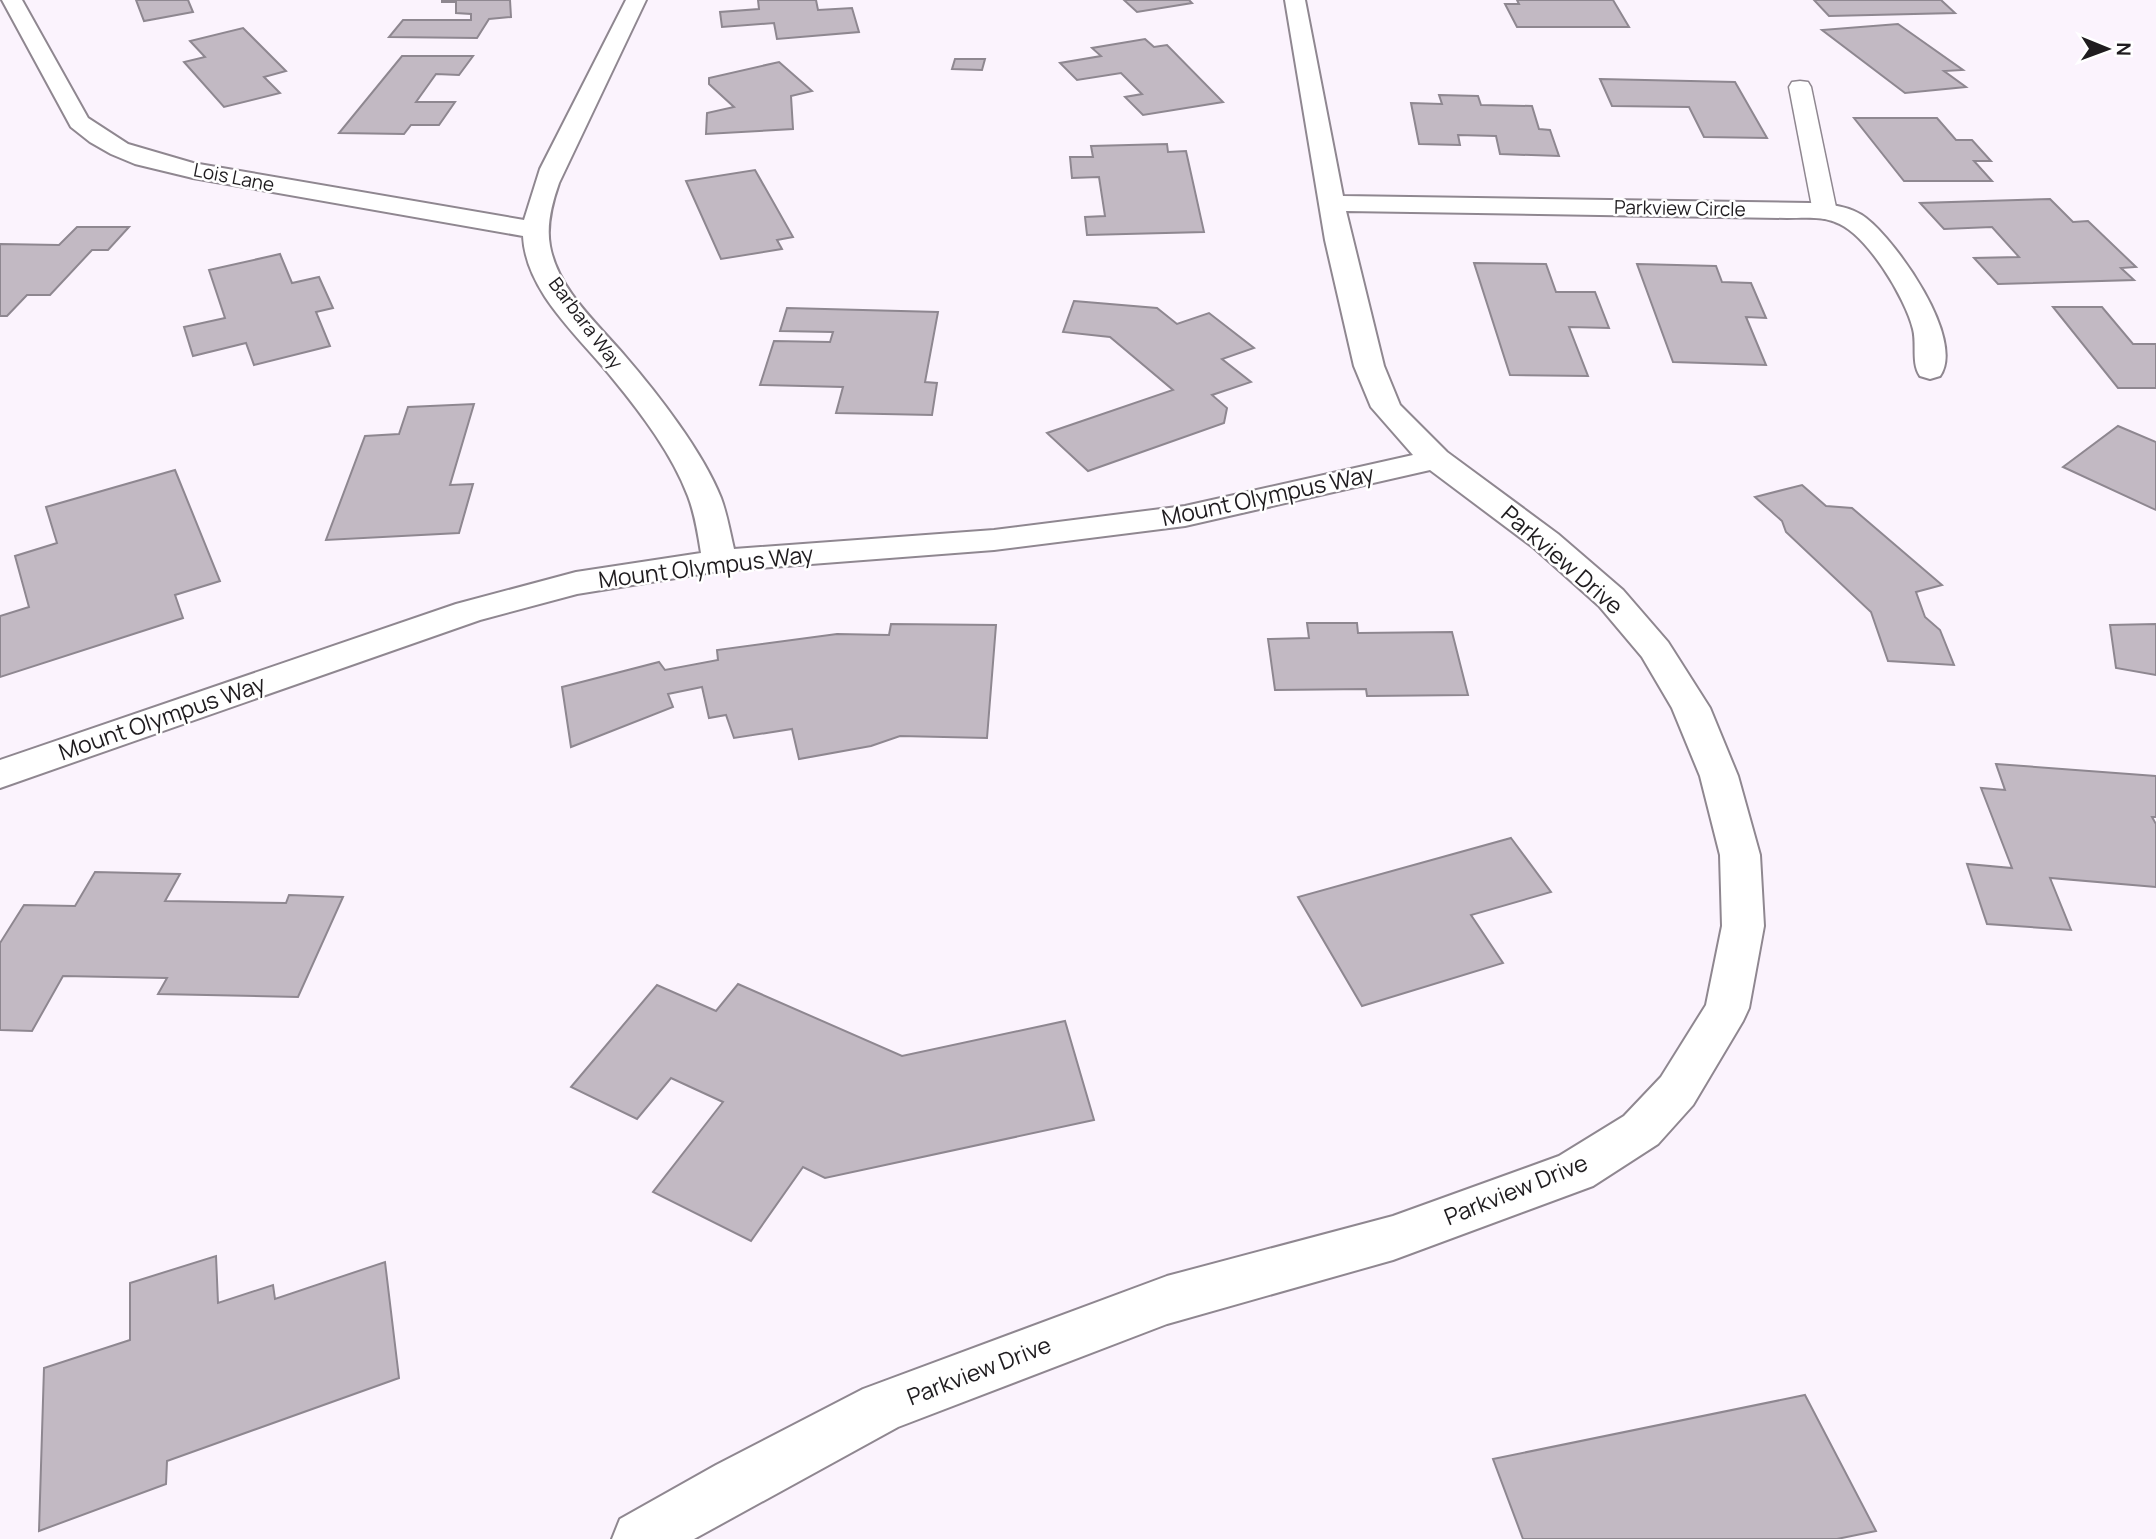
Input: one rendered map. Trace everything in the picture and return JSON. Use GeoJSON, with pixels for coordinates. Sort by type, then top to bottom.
{"type":"FeatureCollection","features":[{"type":"Feature","properties":{"kind":"street","name":"Lois Lane"},"geometry":{"type":"LineString","coordinates":[[12,0],[79,122],[110,145],[159,162],[379,206],[535,230]]}},
{"type":"Feature","properties":{"kind":"street","name":"Barbara Way"},"geometry":{"type":"LineString","coordinates":[[636,0],[553,167],[540,204],[535,230],[540,256],[552,282],[667,430],[698,482],[707,503],[719,561]]}},
{"type":"Feature","properties":{"kind":"street","name":"Parkview Drive"},"geometry":{"type":"LineString","coordinates":[[640,1539],[735,1484],[882,1407],[1167,1300],[1393,1238],[1576,1171],[1641,1130],[1677,1091],[1727,1008],[1742,926],[1740,855],[1719,776],[1691,708],[1655,650],[1611,598],[1546,541],[1436,459],[1406,432],[1386,407],[1369,366],[1331,202],[1294,0]]}},
{"type":"Feature","properties":{"kind":"street","name":"Parkview Circle"},"geometry":{"type":"LineString","coordinates":[[1331,202],[1825,212],[1855,221],[1879,244],[1924,319],[1928,331],[1930,370]]}},
{"type":"Feature","properties":{"kind":"street","name":"Mount Olympus Way"},"geometry":{"type":"LineString","coordinates":[[0,774],[455,616],[521,596],[631,573],[719,561],[994,540],[1185,516],[1436,459]]}},
{"type":"Feature","properties":{"kind":"lane"},"geometry":{"type":"LineString","coordinates":[[1800,87],[1825,212]]}},
{"type":"Feature","properties":{"kind":"building"},"geometry":{"type":"Polygon","coordinates":[[[136,0],[188,0],[193,12],[144,21],[136,0]]]}},
{"type":"Feature","properties":{"kind":"building"},"geometry":{"type":"Polygon","coordinates":[[[442,0],[510,0],[511,17],[489,19],[477,38],[389,37],[403,20],[471,20],[471,14],[456,13],[456,2],[442,0]]]}},
{"type":"Feature","properties":{"kind":"building"},"geometry":{"type":"Polygon","coordinates":[[[758,0],[816,0],[818,10],[852,8],[859,32],[777,39],[774,23],[722,27],[720,12],[759,9],[758,0]]]}},
{"type":"Feature","properties":{"kind":"building"},"geometry":{"type":"Polygon","coordinates":[[[1124,0],[1189,0],[1192,3],[1137,12],[1124,0]]]}},
{"type":"Feature","properties":{"kind":"building"},"geometry":{"type":"Polygon","coordinates":[[[1517,0],[1613,0],[1629,27],[1517,27],[1505,4],[1519,4],[1517,0]]]}},
{"type":"Feature","properties":{"kind":"building"},"geometry":{"type":"Polygon","coordinates":[[[1814,0],[1941,0],[1955,13],[1829,16],[1814,0]]]}},
{"type":"Feature","properties":{"kind":"building"},"geometry":{"type":"Polygon","coordinates":[[[1898,24],[1963,70],[1944,71],[1966,87],[1905,93],[1822,30],[1898,24]]]}},
{"type":"Feature","properties":{"kind":"building"},"geometry":{"type":"Polygon","coordinates":[[[243,28],[286,71],[264,77],[280,93],[224,107],[184,62],[205,57],[190,41],[243,28]]]}},
{"type":"Feature","properties":{"kind":"building"},"geometry":{"type":"Polygon","coordinates":[[[1145,39],[1154,47],[1167,45],[1223,102],[1143,115],[1125,97],[1142,94],[1121,73],[1077,80],[1060,63],[1101,56],[1092,48],[1145,39]]]}},
{"type":"Feature","properties":{"kind":"building"},"geometry":{"type":"Polygon","coordinates":[[[402,56],[473,56],[459,75],[436,74],[416,102],[455,102],[439,125],[411,125],[404,134],[339,133],[402,56]]]}},
{"type":"Feature","properties":{"kind":"building"},"geometry":{"type":"Polygon","coordinates":[[[955,59],[985,59],[982,70],[952,69],[955,59]]]}},
{"type":"Feature","properties":{"kind":"building"},"geometry":{"type":"Polygon","coordinates":[[[779,62],[812,91],[791,96],[793,129],[706,134],[707,113],[734,107],[709,84],[709,78],[779,62]]]}},
{"type":"Feature","properties":{"kind":"building"},"geometry":{"type":"Polygon","coordinates":[[[1600,79],[1735,82],[1767,138],[1704,137],[1689,107],[1612,106],[1600,79]]]}},
{"type":"Feature","properties":{"kind":"building"},"geometry":{"type":"Polygon","coordinates":[[[1439,95],[1478,96],[1481,105],[1532,106],[1539,129],[1550,130],[1559,156],[1500,154],[1496,136],[1458,135],[1460,145],[1419,144],[1411,103],[1442,104],[1439,95]]]}},
{"type":"Feature","properties":{"kind":"building"},"geometry":{"type":"Polygon","coordinates":[[[1854,118],[1937,118],[1956,140],[1972,140],[1991,161],[1974,161],[1992,181],[1904,181],[1854,118]]]}},
{"type":"Feature","properties":{"kind":"building"},"geometry":{"type":"Polygon","coordinates":[[[1167,144],[1168,152],[1186,151],[1204,232],[1087,235],[1085,217],[1105,216],[1099,177],[1072,178],[1070,157],[1093,157],[1091,146],[1167,144]]]}},
{"type":"Feature","properties":{"kind":"building"},"geometry":{"type":"Polygon","coordinates":[[[755,170],[793,237],[777,240],[782,249],[721,259],[686,181],[755,170]]]}},
{"type":"Feature","properties":{"kind":"building"},"geometry":{"type":"Polygon","coordinates":[[[2050,199],[2073,222],[2088,221],[2136,267],[2121,268],[2134,280],[1998,284],[1974,258],[2019,257],[1992,227],[1944,229],[1920,203],[2050,199]]]}},
{"type":"Feature","properties":{"kind":"building"},"geometry":{"type":"Polygon","coordinates":[[[77,227],[129,227],[108,250],[92,250],[50,295],[27,295],[7,316],[0,316],[0,244],[59,245],[77,227]]]}},
{"type":"Feature","properties":{"kind":"building"},"geometry":{"type":"Polygon","coordinates":[[[280,254],[292,283],[319,277],[333,308],[316,312],[330,346],[254,365],[246,343],[193,356],[184,327],[225,318],[209,270],[280,254]]]}},
{"type":"Feature","properties":{"kind":"building"},"geometry":{"type":"Polygon","coordinates":[[[1474,263],[1546,264],[1556,292],[1595,292],[1609,328],[1569,327],[1588,376],[1510,375],[1474,263]]]}},
{"type":"Feature","properties":{"kind":"building"},"geometry":{"type":"Polygon","coordinates":[[[1637,264],[1716,266],[1722,282],[1751,283],[1766,318],[1746,317],[1766,365],[1673,362],[1637,264]]]}},
{"type":"Feature","properties":{"kind":"building"},"geometry":{"type":"Polygon","coordinates":[[[1074,301],[1157,308],[1177,324],[1209,313],[1254,348],[1222,359],[1251,382],[1212,395],[1227,408],[1224,423],[1088,471],[1047,433],[1173,390],[1110,337],[1063,332],[1074,301]]]}},
{"type":"Feature","properties":{"kind":"building"},"geometry":{"type":"Polygon","coordinates":[[[2053,307],[2102,307],[2133,344],[2156,344],[2156,388],[2118,388],[2053,307]]]}},
{"type":"Feature","properties":{"kind":"building"},"geometry":{"type":"Polygon","coordinates":[[[787,308],[938,312],[925,382],[937,383],[932,415],[836,413],[843,387],[760,385],[774,341],[830,342],[833,332],[780,331],[787,308]]]}},
{"type":"Feature","properties":{"kind":"building"},"geometry":{"type":"Polygon","coordinates":[[[474,404],[450,485],[473,484],[459,533],[326,540],[365,436],[399,434],[408,407],[474,404]]]}},
{"type":"Feature","properties":{"kind":"building"},"geometry":{"type":"Polygon","coordinates":[[[2118,426],[2156,442],[2156,510],[2063,467],[2118,426]]]}},
{"type":"Feature","properties":{"kind":"building"},"geometry":{"type":"Polygon","coordinates":[[[175,470],[220,581],[175,595],[183,618],[0,677],[0,616],[29,607],[15,556],[57,543],[46,507],[175,470]]]}},
{"type":"Feature","properties":{"kind":"building"},"geometry":{"type":"Polygon","coordinates":[[[1802,485],[1826,506],[1852,508],[1942,585],[1916,592],[1925,617],[1940,630],[1954,665],[1888,661],[1871,612],[1786,532],[1782,521],[1755,497],[1802,485]]]}},
{"type":"Feature","properties":{"kind":"building"},"geometry":{"type":"Polygon","coordinates":[[[1307,623],[1357,623],[1358,633],[1452,632],[1468,695],[1367,696],[1366,689],[1275,690],[1268,639],[1309,638],[1307,623]]]}},
{"type":"Feature","properties":{"kind":"building"},"geometry":{"type":"Polygon","coordinates":[[[891,624],[996,625],[987,738],[900,736],[871,746],[799,759],[792,729],[734,738],[726,715],[709,718],[702,687],[668,694],[673,707],[571,747],[562,687],[659,662],[665,670],[718,660],[717,650],[837,634],[889,635],[891,624]]]}},
{"type":"Feature","properties":{"kind":"building"},"geometry":{"type":"Polygon","coordinates":[[[2156,624],[2156,675],[2116,668],[2110,625],[2156,624]]]}},
{"type":"Feature","properties":{"kind":"building"},"geometry":{"type":"Polygon","coordinates":[[[1996,764],[2156,776],[2156,817],[2152,817],[2156,824],[2156,887],[2050,878],[2071,930],[1987,924],[1967,864],[2012,868],[1981,788],[2005,790],[1996,764]]]}},
{"type":"Feature","properties":{"kind":"building"},"geometry":{"type":"Polygon","coordinates":[[[1511,838],[1551,892],[1471,915],[1503,963],[1362,1006],[1298,897],[1511,838]]]}},
{"type":"Feature","properties":{"kind":"building"},"geometry":{"type":"Polygon","coordinates":[[[95,872],[180,874],[165,901],[286,903],[289,895],[343,897],[298,997],[158,994],[167,978],[63,976],[32,1031],[0,1030],[0,943],[24,905],[75,906],[95,872]]]}},
{"type":"Feature","properties":{"kind":"building"},"geometry":{"type":"Polygon","coordinates":[[[738,984],[902,1056],[1065,1021],[1094,1120],[825,1178],[803,1167],[751,1241],[653,1192],[723,1102],[671,1078],[637,1119],[571,1087],[657,985],[716,1011],[738,984]]]}},
{"type":"Feature","properties":{"kind":"building"},"geometry":{"type":"Polygon","coordinates":[[[216,1256],[218,1303],[273,1285],[275,1299],[385,1262],[399,1378],[167,1461],[166,1484],[39,1531],[44,1368],[130,1340],[130,1283],[216,1256]]]}},
{"type":"Feature","properties":{"kind":"building"},"geometry":{"type":"Polygon","coordinates":[[[1805,1395],[1876,1531],[1837,1539],[1523,1539],[1493,1459],[1805,1395]]]}}]}
